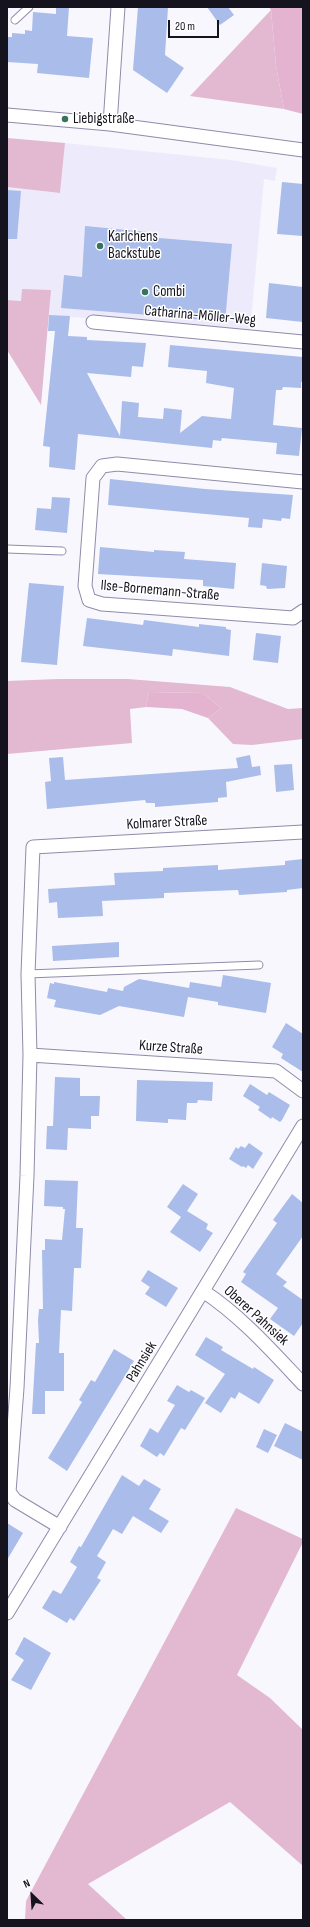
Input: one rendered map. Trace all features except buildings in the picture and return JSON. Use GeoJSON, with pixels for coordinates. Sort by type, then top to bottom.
{"type":"FeatureCollection","features":[{"type":"Feature","properties":{"kind":"street"},"geometry":{"type":"LineString","coordinates":[[110,124],[118,7]]}},
{"type":"Feature","properties":{"kind":"street"},"geometry":{"type":"LineString","coordinates":[[7,115],[110,124],[303,150]]}},
{"type":"Feature","properties":{"kind":"street","name":"Catharina-Möller-Weg"},"geometry":{"type":"LineString","coordinates":[[93,322],[303,342]]}},
{"type":"Feature","properties":{"kind":"street","name":"Ilse-Bornemann-Straße"},"geometry":{"type":"LineString","coordinates":[[303,482],[117,464],[102,466],[93,478],[85,586],[89,600],[102,604],[293,618],[303,611]]}},
{"type":"Feature","properties":{"kind":"street","name":"Kolmarer Straße"},"geometry":{"type":"LineString","coordinates":[[28,974],[33,847],[303,832]]}},
{"type":"Feature","properties":{"kind":"street"},"geometry":{"type":"LineString","coordinates":[[28,974],[30,1055],[27,1176],[17,1388],[9,1492],[15,1500],[60,1527]]}},
{"type":"Feature","properties":{"kind":"street","name":"Kurze Straße"},"geometry":{"type":"LineString","coordinates":[[30,1055],[276,1071],[303,1091]]}},
{"type":"Feature","properties":{"kind":"street","name":"Pahnsiek"},"geometry":{"type":"LineString","coordinates":[[7,1613],[303,1126]]}},
{"type":"Feature","properties":{"kind":"street","name":"Oberer Pahnsiek"},"geometry":{"type":"LineString","coordinates":[[203,1291],[221,1303],[253,1332],[303,1384]]}},
{"type":"Feature","properties":{"kind":"lane"},"geometry":{"type":"LineString","coordinates":[[15,20],[29,7]]}},
{"type":"Feature","properties":{"kind":"lane"},"geometry":{"type":"LineString","coordinates":[[7,549],[62,551]]}},
{"type":"Feature","properties":{"kind":"lane"},"geometry":{"type":"LineString","coordinates":[[28,974],[259,965]]}},
{"type":"Feature","properties":{"kind":"shaded area"},"geometry":{"type":"Polygon","coordinates":[[[269,7],[303,7],[303,114],[284,109],[276,66],[271,10],[269,7]]]}},
{"type":"Feature","properties":{"kind":"shaded area"},"geometry":{"type":"Polygon","coordinates":[[[271,10],[276,66],[284,109],[190,96],[271,10]]]}},
{"type":"Feature","properties":{"kind":"shaded area"},"geometry":{"type":"Polygon","coordinates":[[[7,138],[65,143],[60,193],[7,187],[7,138]]]}},
{"type":"Feature","properties":{"kind":"shaded area"},"geometry":{"type":"Polygon","coordinates":[[[65,143],[231,160],[277,168],[275,181],[264,179],[250,332],[49,315],[50,290],[21,301],[7,300],[7,187],[60,193],[65,143]]]}},
{"type":"Feature","properties":{"kind":"shaded area"},"geometry":{"type":"Polygon","coordinates":[[[22,289],[51,290],[41,405],[7,350],[7,300],[21,301],[22,289]]]}},
{"type":"Feature","properties":{"kind":"shaded area"},"geometry":{"type":"Polygon","coordinates":[[[128,679],[230,687],[288,709],[303,708],[303,739],[252,745],[233,744],[208,718],[221,708],[203,693],[149,692],[146,707],[130,709],[132,743],[7,754],[7,681],[128,679]]]}},
{"type":"Feature","properties":{"kind":"shaded area"},"geometry":{"type":"Polygon","coordinates":[[[149,692],[203,693],[221,708],[208,718],[182,709],[146,707],[149,692]]]}},
{"type":"Feature","properties":{"kind":"shaded area"},"geometry":{"type":"Polygon","coordinates":[[[236,1508],[303,1539],[303,1542],[237,1675],[270,1698],[303,1730],[303,1866],[230,1802],[88,1884],[127,1920],[25,1920],[26,1901],[236,1508]]]}},
{"type":"Feature","properties":{"kind":"place","name":"Liebigstraße"},"geometry":{"type":"Point","coordinates":[65,119]}},
{"type":"Feature","properties":{"kind":"place","name":"Karlchens Backstube"},"geometry":{"type":"Point","coordinates":[100,246]}},
{"type":"Feature","properties":{"kind":"place","name":"Combi"},"geometry":{"type":"Point","coordinates":[145,292]}}]}
